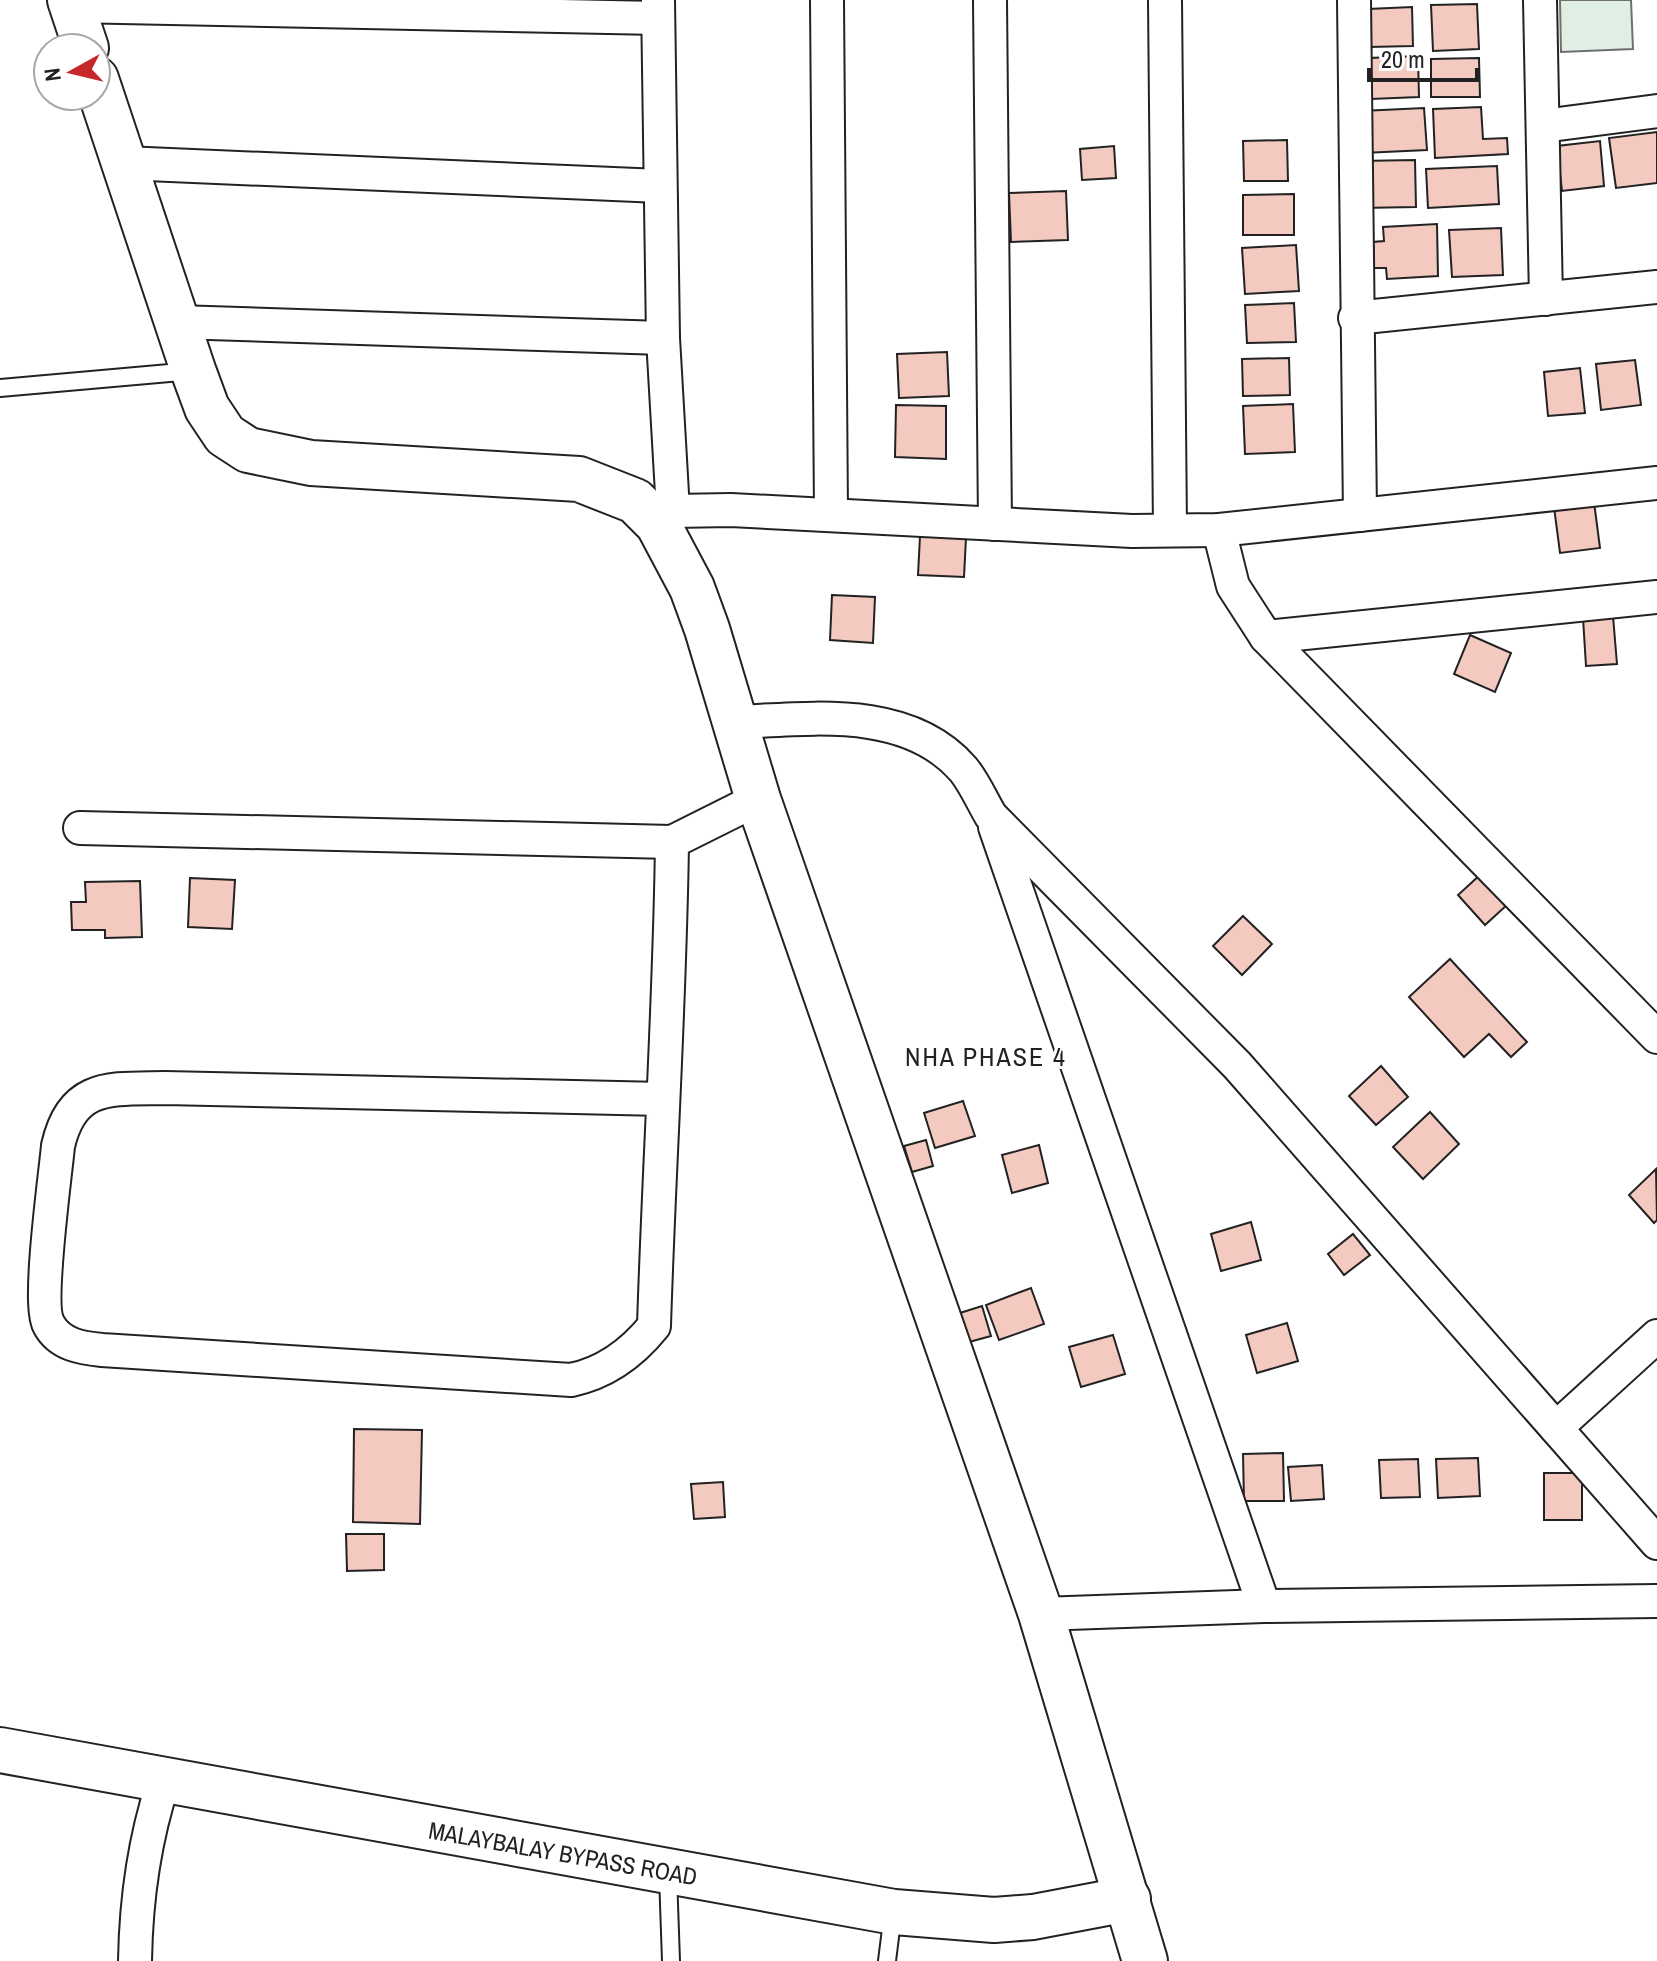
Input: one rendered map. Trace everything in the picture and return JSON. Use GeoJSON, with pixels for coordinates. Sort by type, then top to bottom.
{"type":"FeatureCollection","features":[{"type":"Feature","properties":{"kind":"main road"},"geometry":{"type":"LineString","coordinates":[[71,3],[81,32]]}},
{"type":"Feature","properties":{"kind":"main road"},"geometry":{"type":"LineString","coordinates":[[107,112],[193,370],[207,408],[225,435],[248,450],[311,463],[579,479],[635,501],[665,518],[692,588],[758,799],[1041,1614],[1145,1961]]}},
{"type":"Feature","properties":{"kind":"main road","name":"MALAYBALAY BYPASS ROAD"},"geometry":{"type":"LineString","coordinates":[[0,1750],[894,1912],[994,1920],[1033,1917],[1128,1899]]}},
{"type":"Feature","properties":{"kind":"street"},"geometry":{"type":"LineString","coordinates":[[827,0],[831,513]]}},
{"type":"Feature","properties":{"kind":"street"},"geometry":{"type":"LineString","coordinates":[[990,0],[995,524]]}},
{"type":"Feature","properties":{"kind":"street"},"geometry":{"type":"LineString","coordinates":[[1165,0],[1170,529]]}},
{"type":"Feature","properties":{"kind":"street"},"geometry":{"type":"LineString","coordinates":[[1354,0],[1355,318],[1360,515]]}},
{"type":"Feature","properties":{"kind":"street"},"geometry":{"type":"LineString","coordinates":[[1540,0],[1546,299]]}},
{"type":"Feature","properties":{"kind":"street"},"geometry":{"type":"LineString","coordinates":[[71,3],[658,9],[665,518],[831,513],[1132,531],[1219,530],[1657,483]]}},
{"type":"Feature","properties":{"kind":"street"},"geometry":{"type":"LineString","coordinates":[[1543,126],[1657,111]]}},
{"type":"Feature","properties":{"kind":"street"},"geometry":{"type":"LineString","coordinates":[[124,163],[660,186]]}},
{"type":"Feature","properties":{"kind":"street"},"geometry":{"type":"LineString","coordinates":[[1355,318],[1657,287]]}},
{"type":"Feature","properties":{"kind":"street"},"geometry":{"type":"LineString","coordinates":[[177,322],[663,338]]}},
{"type":"Feature","properties":{"kind":"street"},"geometry":{"type":"LineString","coordinates":[[1219,530],[1233,586],[1266,637],[1657,1037]]}},
{"type":"Feature","properties":{"kind":"street"},"geometry":{"type":"LineString","coordinates":[[1266,637],[1657,597]]}},
{"type":"Feature","properties":{"kind":"street"},"geometry":{"type":"LineString","coordinates":[[735,722],[843,720],[912,732],[940,748],[964,770],[991,816],[1264,1606]]}},
{"type":"Feature","properties":{"kind":"street"},"geometry":{"type":"LineString","coordinates":[[80,828],[672,842],[758,799]]}},
{"type":"Feature","properties":{"kind":"street"},"geometry":{"type":"LineString","coordinates":[[991,816],[1237,1065],[1657,1543]]}},
{"type":"Feature","properties":{"kind":"street"},"geometry":{"type":"LineString","coordinates":[[662,1099],[165,1088],[95,1093],[75,1104],[63,1124],[58,1146],[44,1315],[50,1328],[61,1339],[78,1347],[555,1379],[589,1376],[637,1346],[654,1326],[662,1099],[670,1007],[672,842]]}},
{"type":"Feature","properties":{"kind":"street"},"geometry":{"type":"LineString","coordinates":[[1556,1428],[1657,1336]]}},
{"type":"Feature","properties":{"kind":"street"},"geometry":{"type":"LineString","coordinates":[[1041,1614],[1264,1606],[1657,1601]]}},
{"type":"Feature","properties":{"kind":"street"},"geometry":{"type":"LineString","coordinates":[[135,1961],[136,1912],[147,1832],[164,1780]]}},
{"type":"Feature","properties":{"kind":"lane"},"geometry":{"type":"LineString","coordinates":[[0,388],[193,370]]}},
{"type":"Feature","properties":{"kind":"lane"},"geometry":{"type":"LineString","coordinates":[[668,1873],[671,1961]]}},
{"type":"Feature","properties":{"kind":"lane"},"geometry":{"type":"LineString","coordinates":[[887,1961],[894,1912]]}},
{"type":"Feature","properties":{"kind":"green space"},"geometry":{"type":"Polygon","coordinates":[[[1560,0],[1631,0],[1633,49],[1561,52],[1560,0]]]}},
{"type":"Feature","properties":{"kind":"building"},"geometry":{"type":"Polygon","coordinates":[[[1477,4],[1479,49],[1433,51],[1431,5],[1477,4]]]}},
{"type":"Feature","properties":{"kind":"building"},"geometry":{"type":"Polygon","coordinates":[[[1412,7],[1413,46],[1369,47],[1368,9],[1412,7]]]}},
{"type":"Feature","properties":{"kind":"building"},"geometry":{"type":"Polygon","coordinates":[[[1418,56],[1419,97],[1371,99],[1369,58],[1418,56]]]}},
{"type":"Feature","properties":{"kind":"building"},"geometry":{"type":"Polygon","coordinates":[[[1479,58],[1480,97],[1431,97],[1431,59],[1479,58]]]}},
{"type":"Feature","properties":{"kind":"building"},"geometry":{"type":"Polygon","coordinates":[[[1481,107],[1483,139],[1507,138],[1508,154],[1435,158],[1433,109],[1481,107]]]}},
{"type":"Feature","properties":{"kind":"building"},"geometry":{"type":"Polygon","coordinates":[[[1424,108],[1427,150],[1363,153],[1361,111],[1424,108]]]}},
{"type":"Feature","properties":{"kind":"building"},"geometry":{"type":"Polygon","coordinates":[[[1657,132],[1657,183],[1616,188],[1609,138],[1657,132]]]}},
{"type":"Feature","properties":{"kind":"building"},"geometry":{"type":"Polygon","coordinates":[[[1287,140],[1288,181],[1244,181],[1243,141],[1287,140]]]}},
{"type":"Feature","properties":{"kind":"building"},"geometry":{"type":"Polygon","coordinates":[[[1600,141],[1604,186],[1562,191],[1557,146],[1600,141]]]}},
{"type":"Feature","properties":{"kind":"building"},"geometry":{"type":"Polygon","coordinates":[[[1114,146],[1116,178],[1082,180],[1080,149],[1114,146]]]}},
{"type":"Feature","properties":{"kind":"building"},"geometry":{"type":"Polygon","coordinates":[[[1415,160],[1416,207],[1359,208],[1359,161],[1415,160]]]}},
{"type":"Feature","properties":{"kind":"building"},"geometry":{"type":"Polygon","coordinates":[[[1497,166],[1499,204],[1428,208],[1426,169],[1497,166]]]}},
{"type":"Feature","properties":{"kind":"building"},"geometry":{"type":"Polygon","coordinates":[[[1066,191],[1068,240],[1011,242],[1009,193],[1066,191]]]}},
{"type":"Feature","properties":{"kind":"building"},"geometry":{"type":"Polygon","coordinates":[[[1294,194],[1294,235],[1243,235],[1243,195],[1294,194]]]}},
{"type":"Feature","properties":{"kind":"building"},"geometry":{"type":"Polygon","coordinates":[[[1437,224],[1438,276],[1387,279],[1386,268],[1374,268],[1373,242],[1384,241],[1383,227],[1437,224]]]}},
{"type":"Feature","properties":{"kind":"building"},"geometry":{"type":"Polygon","coordinates":[[[1501,228],[1503,275],[1452,277],[1449,230],[1501,228]]]}},
{"type":"Feature","properties":{"kind":"building"},"geometry":{"type":"Polygon","coordinates":[[[1296,245],[1299,291],[1245,294],[1242,248],[1296,245]]]}},
{"type":"Feature","properties":{"kind":"building"},"geometry":{"type":"Polygon","coordinates":[[[1294,303],[1296,342],[1247,343],[1245,305],[1294,303]]]}},
{"type":"Feature","properties":{"kind":"building"},"geometry":{"type":"Polygon","coordinates":[[[947,352],[949,396],[899,398],[897,354],[947,352]]]}},
{"type":"Feature","properties":{"kind":"building"},"geometry":{"type":"Polygon","coordinates":[[[1289,358],[1290,395],[1243,396],[1242,359],[1289,358]]]}},
{"type":"Feature","properties":{"kind":"building"},"geometry":{"type":"Polygon","coordinates":[[[1635,360],[1641,405],[1601,410],[1596,364],[1635,360]]]}},
{"type":"Feature","properties":{"kind":"building"},"geometry":{"type":"Polygon","coordinates":[[[1580,368],[1585,413],[1548,416],[1544,372],[1580,368]]]}},
{"type":"Feature","properties":{"kind":"building"},"geometry":{"type":"Polygon","coordinates":[[[1293,404],[1295,452],[1245,454],[1243,406],[1293,404]]]}},
{"type":"Feature","properties":{"kind":"building"},"geometry":{"type":"Polygon","coordinates":[[[896,405],[946,406],[946,459],[895,457],[896,405]]]}},
{"type":"Feature","properties":{"kind":"building"},"geometry":{"type":"Polygon","coordinates":[[[1594,502],[1600,548],[1560,553],[1554,507],[1594,502]]]}},
{"type":"Feature","properties":{"kind":"building"},"geometry":{"type":"Polygon","coordinates":[[[920,536],[966,538],[964,577],[918,575],[920,536]]]}},
{"type":"Feature","properties":{"kind":"building"},"geometry":{"type":"Polygon","coordinates":[[[832,595],[875,597],[873,643],[830,640],[832,595]]]}},
{"type":"Feature","properties":{"kind":"building"},"geometry":{"type":"Polygon","coordinates":[[[1613,616],[1617,664],[1586,666],[1583,618],[1613,616]]]}},
{"type":"Feature","properties":{"kind":"building"},"geometry":{"type":"Polygon","coordinates":[[[1470,635],[1511,653],[1495,692],[1454,674],[1470,635]]]}},
{"type":"Feature","properties":{"kind":"building"},"geometry":{"type":"Polygon","coordinates":[[[1481,874],[1508,904],[1485,925],[1458,895],[1481,874]]]}},
{"type":"Feature","properties":{"kind":"building"},"geometry":{"type":"Polygon","coordinates":[[[190,878],[235,880],[232,929],[188,927],[190,878]]]}},
{"type":"Feature","properties":{"kind":"building"},"geometry":{"type":"Polygon","coordinates":[[[140,881],[142,937],[105,938],[105,930],[72,930],[71,902],[86,902],[85,882],[140,881]]]}},
{"type":"Feature","properties":{"kind":"building"},"geometry":{"type":"Polygon","coordinates":[[[1243,916],[1272,944],[1242,975],[1213,946],[1243,916]]]}},
{"type":"Feature","properties":{"kind":"building"},"geometry":{"type":"Polygon","coordinates":[[[1450,959],[1527,1042],[1511,1057],[1489,1034],[1464,1057],[1409,997],[1450,959]]]}},
{"type":"Feature","properties":{"kind":"building"},"geometry":{"type":"Polygon","coordinates":[[[1381,1066],[1408,1097],[1376,1125],[1349,1096],[1381,1066]]]}},
{"type":"Feature","properties":{"kind":"building"},"geometry":{"type":"Polygon","coordinates":[[[963,1101],[975,1136],[935,1148],[924,1113],[963,1101]]]}},
{"type":"Feature","properties":{"kind":"building"},"geometry":{"type":"Polygon","coordinates":[[[1430,1112],[1459,1144],[1423,1179],[1393,1147],[1430,1112]]]}},
{"type":"Feature","properties":{"kind":"building"},"geometry":{"type":"Polygon","coordinates":[[[926,1140],[933,1166],[912,1172],[904,1146],[926,1140]]]}},
{"type":"Feature","properties":{"kind":"building"},"geometry":{"type":"Polygon","coordinates":[[[1039,1145],[1048,1183],[1012,1193],[1002,1155],[1039,1145]]]}},
{"type":"Feature","properties":{"kind":"building"},"geometry":{"type":"Polygon","coordinates":[[[1656,1169],[1657,1220],[1654,1223],[1629,1195],[1656,1169]]]}},
{"type":"Feature","properties":{"kind":"building"},"geometry":{"type":"Polygon","coordinates":[[[1251,1222],[1261,1260],[1221,1271],[1211,1234],[1251,1222]]]}},
{"type":"Feature","properties":{"kind":"building"},"geometry":{"type":"Polygon","coordinates":[[[1353,1234],[1370,1255],[1344,1275],[1328,1254],[1353,1234]]]}},
{"type":"Feature","properties":{"kind":"building"},"geometry":{"type":"Polygon","coordinates":[[[1031,1288],[1044,1324],[999,1340],[986,1305],[1031,1288]]]}},
{"type":"Feature","properties":{"kind":"building"},"geometry":{"type":"Polygon","coordinates":[[[982,1306],[991,1336],[969,1342],[960,1313],[982,1306]]]}},
{"type":"Feature","properties":{"kind":"building"},"geometry":{"type":"Polygon","coordinates":[[[1287,1323],[1298,1361],[1257,1373],[1246,1335],[1287,1323]]]}},
{"type":"Feature","properties":{"kind":"building"},"geometry":{"type":"Polygon","coordinates":[[[1113,1335],[1125,1374],[1081,1387],[1069,1347],[1113,1335]]]}},
{"type":"Feature","properties":{"kind":"building"},"geometry":{"type":"Polygon","coordinates":[[[354,1429],[422,1430],[420,1524],[353,1522],[354,1429]]]}},
{"type":"Feature","properties":{"kind":"building"},"geometry":{"type":"Polygon","coordinates":[[[1283,1453],[1284,1501],[1244,1501],[1243,1454],[1283,1453]]]}},
{"type":"Feature","properties":{"kind":"building"},"geometry":{"type":"Polygon","coordinates":[[[1478,1458],[1480,1496],[1438,1498],[1436,1459],[1478,1458]]]}},
{"type":"Feature","properties":{"kind":"building"},"geometry":{"type":"Polygon","coordinates":[[[1418,1459],[1420,1497],[1381,1498],[1379,1460],[1418,1459]]]}},
{"type":"Feature","properties":{"kind":"building"},"geometry":{"type":"Polygon","coordinates":[[[1322,1465],[1324,1499],[1291,1501],[1288,1467],[1322,1465]]]}},
{"type":"Feature","properties":{"kind":"building"},"geometry":{"type":"Polygon","coordinates":[[[1544,1473],[1582,1473],[1582,1520],[1544,1520],[1544,1473]]]}},
{"type":"Feature","properties":{"kind":"building"},"geometry":{"type":"Polygon","coordinates":[[[723,1482],[725,1517],[694,1519],[691,1484],[723,1482]]]}},
{"type":"Feature","properties":{"kind":"building"},"geometry":{"type":"Polygon","coordinates":[[[346,1534],[384,1534],[384,1570],[347,1571],[346,1534]]]}},
{"type":"Feature","properties":{"kind":"district","name":"NHA PHASE 4"},"geometry":{"type":"Point","coordinates":[986,1056]}}]}
